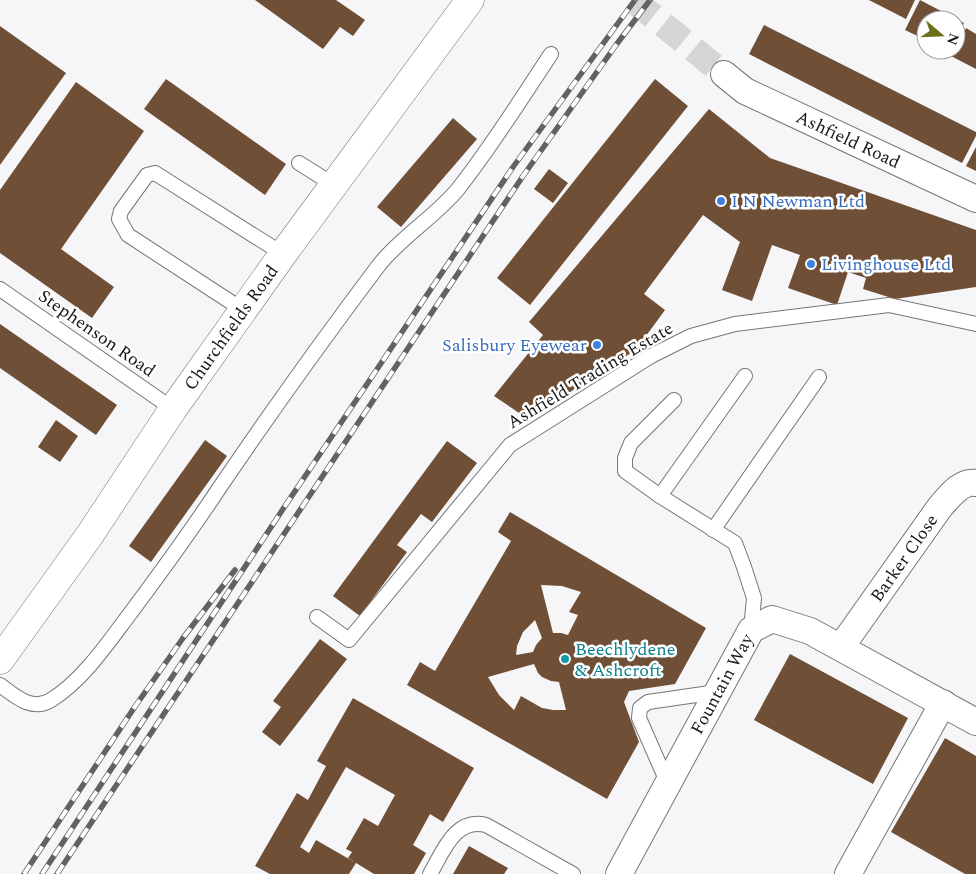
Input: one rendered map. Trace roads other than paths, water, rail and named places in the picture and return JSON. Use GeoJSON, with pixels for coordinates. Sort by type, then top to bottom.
{"type":"FeatureCollection","features":[{"type":"Feature","properties":{"kind":"street","name":"Churchfields Road"},"geometry":{"type":"LineString","coordinates":[[0,660],[89,536],[173,409],[243,310],[470,0]]}},
{"type":"Feature","properties":{"kind":"street","name":"Ashfield Road"},"geometry":{"type":"LineString","coordinates":[[724,74],[745,91],[976,199]]}},
{"type":"Feature","properties":{"kind":"street","name":"Barker Close"},"geometry":{"type":"LineString","coordinates":[[841,647],[940,507],[954,490],[976,482]]}},
{"type":"Feature","properties":{"kind":"street","name":"Fountain Way"},"geometry":{"type":"LineString","coordinates":[[619,874],[751,630],[772,619],[810,631],[976,722]]}},
{"type":"Feature","properties":{"kind":"street"},"geometry":{"type":"LineString","coordinates":[[848,874],[943,703]]}},
{"type":"Feature","properties":{"kind":"lane"},"geometry":{"type":"LineString","coordinates":[[0,685],[22,701],[31,704],[43,704],[64,690],[96,658],[170,561],[264,422],[381,262],[458,190],[551,54]]}},
{"type":"Feature","properties":{"kind":"lane"},"geometry":{"type":"LineString","coordinates":[[300,163],[334,185]]}},
{"type":"Feature","properties":{"kind":"lane"},"geometry":{"type":"LineString","coordinates":[[243,310],[128,235],[119,219],[121,211],[147,175],[155,173],[283,254]]}},
{"type":"Feature","properties":{"kind":"lane","name":"Stephenson Road"},"geometry":{"type":"LineString","coordinates":[[0,289],[173,409]]}},
{"type":"Feature","properties":{"kind":"lane","name":"Ashfield Trading Estate"},"geometry":{"type":"LineString","coordinates":[[317,617],[349,640],[510,446],[651,356],[691,336],[735,324],[889,305],[976,324]]}},
{"type":"Feature","properties":{"kind":"lane"},"geometry":{"type":"LineString","coordinates":[[660,496],[745,376]]}},
{"type":"Feature","properties":{"kind":"lane"},"geometry":{"type":"LineString","coordinates":[[713,530],[819,377]]}},
{"type":"Feature","properties":{"kind":"lane"},"geometry":{"type":"LineString","coordinates":[[674,400],[631,443],[625,458],[625,471],[660,496],[734,543],[754,598],[751,630]]}},
{"type":"Feature","properties":{"kind":"lane"},"geometry":{"type":"LineString","coordinates":[[668,784],[638,718],[640,708],[648,702],[718,692]]}},
{"type":"Feature","properties":{"kind":"lane"},"geometry":{"type":"LineString","coordinates":[[430,874],[455,834],[468,824],[478,823],[486,825],[573,874]]}},
{"type":"Feature","properties":{"kind":"tunnel"},"geometry":{"type":"LineString","coordinates":[[633,0],[724,74]]}},
{"type":"Feature","properties":{"kind":"railway"},"geometry":{"type":"LineString","coordinates":[[42,874],[283,509],[513,167],[635,0]]}},
{"type":"Feature","properties":{"kind":"railway"},"geometry":{"type":"LineString","coordinates":[[57,874],[523,176],[650,0]]}},
{"type":"Feature","properties":{"kind":"railway"},"geometry":{"type":"LineString","coordinates":[[24,874],[134,708],[183,638],[235,570]]}},
{"type":"Feature","properties":{"kind":"place","name":"I N Newman Ltd"},"geometry":{"type":"Point","coordinates":[721,201]}},
{"type":"Feature","properties":{"kind":"place","name":"Livinghouse Ltd"},"geometry":{"type":"Point","coordinates":[811,264]}},
{"type":"Feature","properties":{"kind":"place","name":"Salisbury Eyewear"},"geometry":{"type":"Point","coordinates":[597,345]}},
{"type":"Feature","properties":{"kind":"place","name":"Beechlydene & Ashcroft"},"geometry":{"type":"Point","coordinates":[565,659]}}]}
